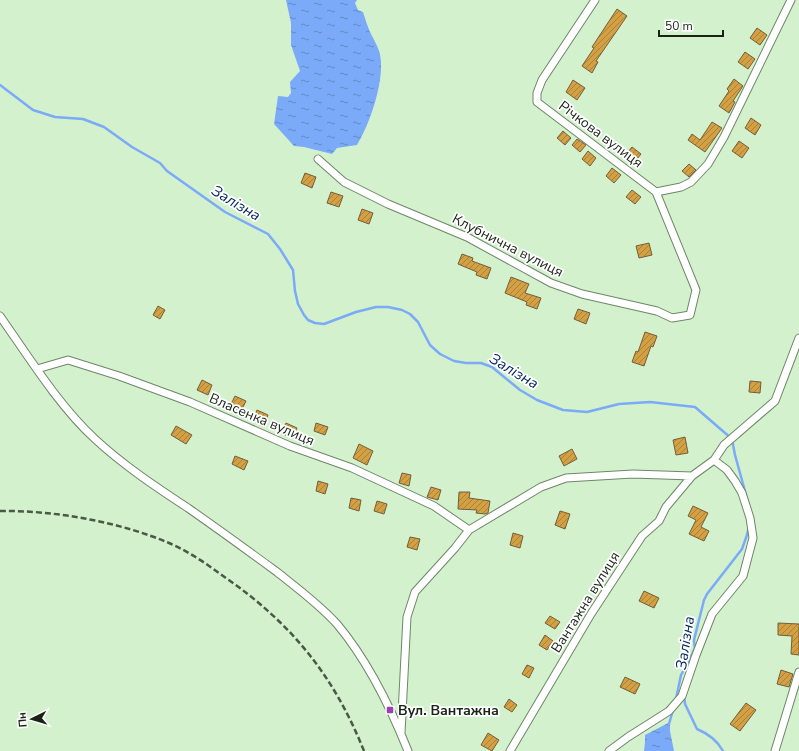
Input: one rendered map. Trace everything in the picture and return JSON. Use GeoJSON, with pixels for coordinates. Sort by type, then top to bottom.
{"type":"FeatureCollection","features":[{"type":"Feature","properties":{"kind":"street","name":"Річкова вулиця"},"geometry":{"type":"LineString","coordinates":[[595,0],[542,80],[536,93],[537,102],[656,192]]}},
{"type":"Feature","properties":{"kind":"street"},"geometry":{"type":"LineString","coordinates":[[656,192],[681,187],[691,182],[708,164],[727,130],[791,0]]}},
{"type":"Feature","properties":{"kind":"street","name":"Клубнична вулиця"},"geometry":{"type":"LineString","coordinates":[[318,159],[344,182],[388,204],[467,237],[551,283],[582,294],[657,311],[672,318],[690,315],[696,290],[656,192]]}},
{"type":"Feature","properties":{"kind":"street"},"geometry":{"type":"LineString","coordinates":[[0,316],[38,370],[81,426],[110,453],[236,541],[320,607],[336,623],[350,641],[375,680],[401,733],[408,751]]}},
{"type":"Feature","properties":{"kind":"street","name":"Вантажна вулиця"},"geometry":{"type":"LineString","coordinates":[[510,751],[591,614],[642,536],[659,521],[666,507],[692,476],[714,460],[724,445],[775,402],[799,338]]}},
{"type":"Feature","properties":{"kind":"street","name":"Власенка вулиця"},"geometry":{"type":"LineString","coordinates":[[38,370],[68,360],[119,376],[190,402],[290,446],[352,468],[434,506],[468,530]]}},
{"type":"Feature","properties":{"kind":"street"},"geometry":{"type":"LineString","coordinates":[[609,751],[669,711],[682,696],[712,614],[744,576],[753,538],[750,518],[742,493],[735,481],[727,470],[714,460]]}},
{"type":"Feature","properties":{"kind":"street"},"geometry":{"type":"LineString","coordinates":[[401,733],[407,617],[410,603],[415,592],[455,548],[468,530],[541,487],[566,478],[632,474],[692,476]]}},
{"type":"Feature","properties":{"kind":"street"},"geometry":{"type":"LineString","coordinates":[[775,751],[799,672]]}},
{"type":"Feature","properties":{"kind":"water"},"geometry":{"type":"Polygon","coordinates":[[[286,0],[357,0],[355,3],[358,10],[363,12],[379,51],[381,73],[372,112],[357,145],[337,148],[332,154],[294,146],[274,124],[278,96],[288,97],[291,93],[290,82],[300,71],[291,45],[291,23],[286,0]]]}},
{"type":"Feature","properties":{"kind":"water"},"geometry":{"type":"Polygon","coordinates":[[[670,722],[670,731],[674,751],[644,751],[645,735],[670,722]]]}},
{"type":"Feature","properties":{"kind":"building"},"geometry":{"type":"Polygon","coordinates":[[[617,9],[627,16],[596,61],[598,62],[592,73],[582,66],[594,48],[592,47],[617,9]]]}},
{"type":"Feature","properties":{"kind":"building"},"geometry":{"type":"Polygon","coordinates":[[[757,28],[767,35],[760,45],[750,38],[757,28]]]}},
{"type":"Feature","properties":{"kind":"building"},"geometry":{"type":"Polygon","coordinates":[[[745,52],[755,59],[748,69],[738,62],[745,52]]]}},
{"type":"Feature","properties":{"kind":"building"},"geometry":{"type":"Polygon","coordinates":[[[734,79],[743,86],[733,101],[735,102],[729,113],[719,106],[729,91],[727,89],[734,79]]]}},
{"type":"Feature","properties":{"kind":"building"},"geometry":{"type":"Polygon","coordinates":[[[573,80],[585,88],[577,100],[566,92],[573,80]]]}},
{"type":"Feature","properties":{"kind":"building"},"geometry":{"type":"Polygon","coordinates":[[[751,118],[761,125],[755,135],[745,128],[751,118]]]}},
{"type":"Feature","properties":{"kind":"building"},"geometry":{"type":"Polygon","coordinates":[[[712,122],[722,128],[705,152],[688,140],[692,134],[700,140],[712,122]]]}},
{"type":"Feature","properties":{"kind":"building"},"geometry":{"type":"Polygon","coordinates":[[[563,131],[571,138],[565,145],[557,138],[563,131]]]}},
{"type":"Feature","properties":{"kind":"building"},"geometry":{"type":"Polygon","coordinates":[[[577,139],[586,145],[580,152],[572,145],[577,139]]]}},
{"type":"Feature","properties":{"kind":"building"},"geometry":{"type":"Polygon","coordinates":[[[739,141],[749,148],[742,158],[732,151],[739,141]]]}},
{"type":"Feature","properties":{"kind":"building"},"geometry":{"type":"Polygon","coordinates":[[[632,147],[641,154],[633,164],[624,157],[632,147]]]}},
{"type":"Feature","properties":{"kind":"building"},"geometry":{"type":"Polygon","coordinates":[[[588,151],[596,158],[590,166],[582,159],[588,151]]]}},
{"type":"Feature","properties":{"kind":"building"},"geometry":{"type":"Polygon","coordinates":[[[689,164],[696,170],[689,177],[682,171],[689,164]]]}},
{"type":"Feature","properties":{"kind":"building"},"geometry":{"type":"Polygon","coordinates":[[[612,168],[621,175],[614,183],[606,176],[612,168]]]}},
{"type":"Feature","properties":{"kind":"building"},"geometry":{"type":"Polygon","coordinates":[[[305,173],[316,177],[312,188],[301,183],[305,173]]]}},
{"type":"Feature","properties":{"kind":"building"},"geometry":{"type":"Polygon","coordinates":[[[632,190],[641,197],[635,204],[626,197],[632,190]]]}},
{"type":"Feature","properties":{"kind":"building"},"geometry":{"type":"Polygon","coordinates":[[[331,192],[343,196],[339,207],[327,203],[331,192]]]}},
{"type":"Feature","properties":{"kind":"building"},"geometry":{"type":"Polygon","coordinates":[[[362,209],[373,213],[369,224],[358,220],[362,209]]]}},
{"type":"Feature","properties":{"kind":"building"},"geometry":{"type":"Polygon","coordinates":[[[649,243],[652,255],[639,258],[636,246],[649,243]]]}},
{"type":"Feature","properties":{"kind":"building"},"geometry":{"type":"Polygon","coordinates":[[[462,254],[473,258],[472,261],[491,268],[487,279],[476,275],[477,272],[458,264],[462,254]]]}},
{"type":"Feature","properties":{"kind":"building"},"geometry":{"type":"Polygon","coordinates":[[[511,277],[529,284],[525,293],[541,298],[537,309],[526,305],[527,302],[505,293],[511,277]]]}},
{"type":"Feature","properties":{"kind":"building"},"geometry":{"type":"Polygon","coordinates":[[[158,306],[165,310],[160,319],[153,315],[158,306]]]}},
{"type":"Feature","properties":{"kind":"building"},"geometry":{"type":"Polygon","coordinates":[[[578,309],[590,313],[586,324],[574,319],[578,309]]]}},
{"type":"Feature","properties":{"kind":"building"},"geometry":{"type":"Polygon","coordinates":[[[645,332],[657,336],[653,347],[651,346],[644,366],[632,362],[636,351],[638,352],[645,332]]]}},
{"type":"Feature","properties":{"kind":"building"},"geometry":{"type":"Polygon","coordinates":[[[202,380],[212,385],[208,395],[197,390],[202,380]]]}},
{"type":"Feature","properties":{"kind":"building"},"geometry":{"type":"Polygon","coordinates":[[[750,381],[761,382],[760,393],[749,392],[750,381]]]}},
{"type":"Feature","properties":{"kind":"building"},"geometry":{"type":"Polygon","coordinates":[[[235,396],[246,401],[241,411],[230,406],[235,396]]]}},
{"type":"Feature","properties":{"kind":"building"},"geometry":{"type":"Polygon","coordinates":[[[257,410],[268,415],[264,425],[253,420],[257,410]]]}},
{"type":"Feature","properties":{"kind":"building"},"geometry":{"type":"Polygon","coordinates":[[[286,423],[297,428],[292,438],[281,433],[286,423]]]}},
{"type":"Feature","properties":{"kind":"building"},"geometry":{"type":"Polygon","coordinates":[[[316,423],[328,427],[325,435],[314,431],[316,423]]]}},
{"type":"Feature","properties":{"kind":"building"},"geometry":{"type":"Polygon","coordinates":[[[176,426],[192,435],[186,444],[171,435],[176,426]]]}},
{"type":"Feature","properties":{"kind":"building"},"geometry":{"type":"Polygon","coordinates":[[[685,437],[688,453],[676,455],[673,440],[685,437]]]}},
{"type":"Feature","properties":{"kind":"building"},"geometry":{"type":"Polygon","coordinates":[[[359,444],[373,451],[367,465],[353,458],[359,444]]]}},
{"type":"Feature","properties":{"kind":"building"},"geometry":{"type":"Polygon","coordinates":[[[572,449],[577,459],[564,466],[559,456],[572,449]]]}},
{"type":"Feature","properties":{"kind":"building"},"geometry":{"type":"Polygon","coordinates":[[[235,456],[248,461],[244,470],[232,464],[235,456]]]}},
{"type":"Feature","properties":{"kind":"building"},"geometry":{"type":"Polygon","coordinates":[[[402,473],[411,475],[409,486],[399,483],[402,473]]]}},
{"type":"Feature","properties":{"kind":"building"},"geometry":{"type":"Polygon","coordinates":[[[318,481],[328,484],[325,494],[316,491],[318,481]]]}},
{"type":"Feature","properties":{"kind":"building"},"geometry":{"type":"Polygon","coordinates":[[[431,487],[441,490],[438,500],[427,497],[431,487]]]}},
{"type":"Feature","properties":{"kind":"building"},"geometry":{"type":"Polygon","coordinates":[[[459,492],[470,492],[469,498],[490,501],[488,513],[476,513],[477,510],[458,509],[459,492]]]}},
{"type":"Feature","properties":{"kind":"building"},"geometry":{"type":"Polygon","coordinates":[[[351,498],[361,500],[359,511],[349,508],[351,498]]]}},
{"type":"Feature","properties":{"kind":"building"},"geometry":{"type":"Polygon","coordinates":[[[377,501],[387,504],[384,514],[374,511],[377,501]]]}},
{"type":"Feature","properties":{"kind":"building"},"geometry":{"type":"Polygon","coordinates":[[[693,506],[708,513],[701,527],[709,531],[704,541],[689,534],[696,520],[688,516],[693,506]]]}},
{"type":"Feature","properties":{"kind":"building"},"geometry":{"type":"Polygon","coordinates":[[[560,511],[570,514],[565,529],[555,525],[560,511]]]}},
{"type":"Feature","properties":{"kind":"building"},"geometry":{"type":"Polygon","coordinates":[[[513,533],[523,536],[520,548],[510,545],[513,533]]]}},
{"type":"Feature","properties":{"kind":"building"},"geometry":{"type":"Polygon","coordinates":[[[410,537],[420,539],[417,550],[407,547],[410,537]]]}},
{"type":"Feature","properties":{"kind":"building"},"geometry":{"type":"Polygon","coordinates":[[[644,591],[659,598],[654,608],[639,601],[644,591]]]}},
{"type":"Feature","properties":{"kind":"building"},"geometry":{"type":"Polygon","coordinates":[[[550,616],[560,622],[555,629],[545,623],[550,616]]]}},
{"type":"Feature","properties":{"kind":"building"},"geometry":{"type":"Polygon","coordinates":[[[778,623],[799,624],[799,655],[791,654],[792,636],[778,635],[778,623]]]}},
{"type":"Feature","properties":{"kind":"building"},"geometry":{"type":"Polygon","coordinates":[[[545,635],[553,641],[547,650],[539,645],[545,635]]]}},
{"type":"Feature","properties":{"kind":"building"},"geometry":{"type":"Polygon","coordinates":[[[527,665],[534,668],[529,678],[522,674],[527,665]]]}},
{"type":"Feature","properties":{"kind":"building"},"geometry":{"type":"Polygon","coordinates":[[[781,670],[793,674],[789,687],[777,684],[781,670]]]}},
{"type":"Feature","properties":{"kind":"building"},"geometry":{"type":"Polygon","coordinates":[[[625,677],[640,684],[635,694],[620,687],[625,677]]]}},
{"type":"Feature","properties":{"kind":"building"},"geometry":{"type":"Polygon","coordinates":[[[509,699],[517,705],[512,712],[504,707],[509,699]]]}},
{"type":"Feature","properties":{"kind":"building"},"geometry":{"type":"Polygon","coordinates":[[[746,703],[756,710],[740,731],[730,724],[746,703]]]}},
{"type":"Feature","properties":{"kind":"building"},"geometry":{"type":"Polygon","coordinates":[[[488,733],[499,740],[492,751],[481,745],[488,733]]]}},
{"type":"Feature","properties":{"kind":"waterway","name":"Залізна"},"geometry":{"type":"LineString","coordinates":[[0,85],[33,110],[55,117],[83,119],[104,127],[132,147],[160,163],[167,171],[225,212],[268,234],[280,249],[293,270],[298,304],[308,320],[315,323],[324,324],[356,312],[376,307],[388,307],[402,310],[410,314],[418,322],[430,345],[440,354],[454,361],[481,363],[492,367],[520,390],[537,400],[563,410],[587,412],[619,404],[650,402],[695,407],[732,439],[748,502]]}},
{"type":"Feature","properties":{"kind":"waterway","name":"Залізна"},"geometry":{"type":"LineString","coordinates":[[695,650],[694,640],[704,600],[742,549],[749,526]]}},
{"type":"Feature","properties":{"kind":"waterway"},"geometry":{"type":"LineString","coordinates":[[676,699],[681,675],[695,648]]}},
{"type":"Feature","properties":{"kind":"waterway","name":"Залізна"},"geometry":{"type":"LineString","coordinates":[[684,695],[685,704],[697,729],[712,738],[723,751]]}},
{"type":"Feature","properties":{"kind":"waterway"},"geometry":{"type":"LineString","coordinates":[[669,724],[673,710]]}},
{"type":"Feature","properties":{"kind":"railway"},"geometry":{"type":"LineString","coordinates":[[0,511],[20,511],[64,515],[108,523],[169,543],[184,550],[206,564],[250,596],[291,633],[325,675],[352,724],[364,751]]}},
{"type":"Feature","properties":{"kind":"place","name":"Вул. Вантажна"},"geometry":{"type":"Point","coordinates":[390,710]}}]}
